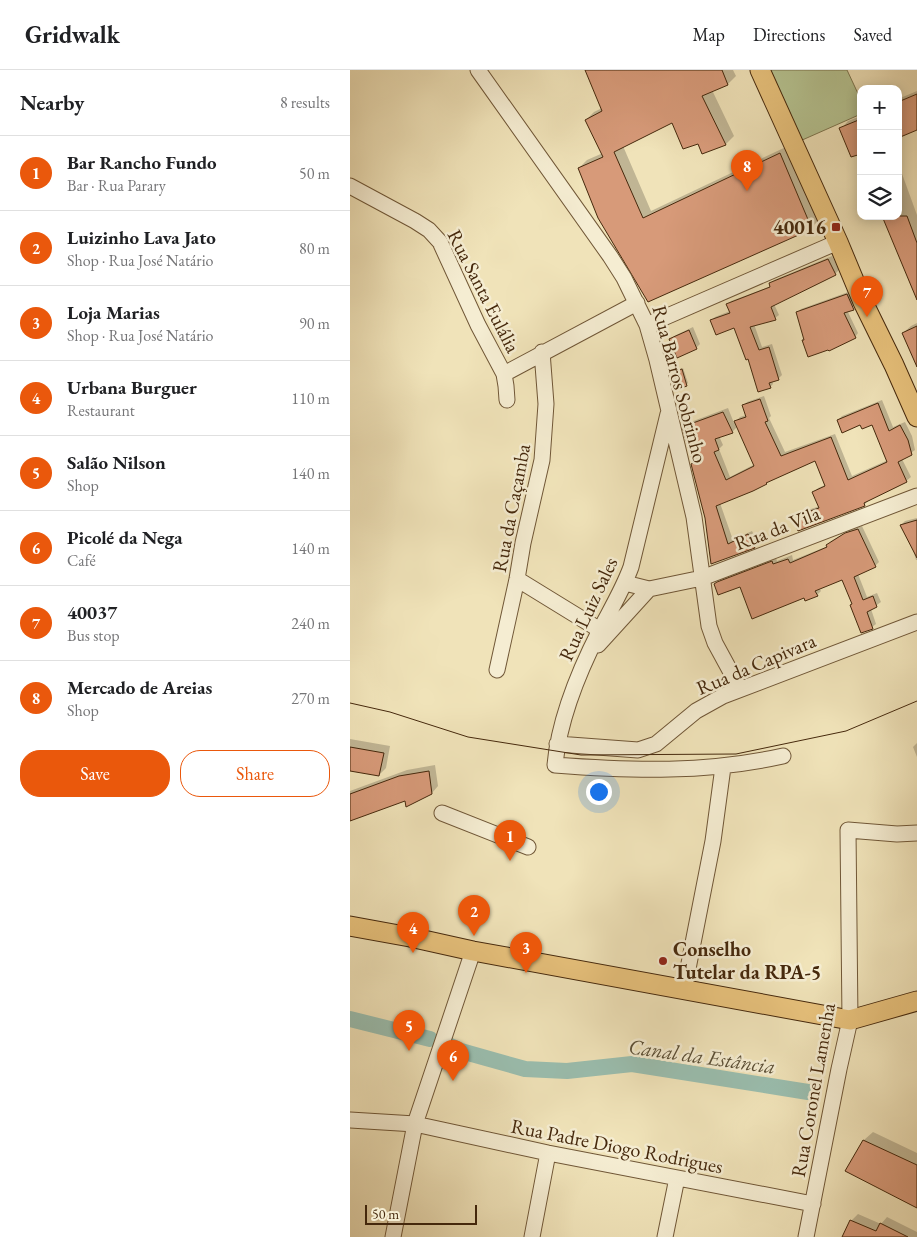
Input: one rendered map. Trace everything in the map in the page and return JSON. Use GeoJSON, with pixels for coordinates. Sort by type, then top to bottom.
{"type":"FeatureCollection","features":[{"type":"Feature","properties":{"kind":"main road"},"geometry":{"type":"LineString","coordinates":[[760,70],[863,302],[894,365],[917,418]]}},
{"type":"Feature","properties":{"kind":"main road"},"geometry":{"type":"LineString","coordinates":[[350,926],[473,951],[684,988],[850,1020],[917,1001]]}},
{"type":"Feature","properties":{"kind":"street","name":"Rua Barros Sobrinho"},"geometry":{"type":"LineString","coordinates":[[478,70],[529,143],[584,216],[624,278],[647,325],[694,517],[709,626],[715,643],[740,689]]}},
{"type":"Feature","properties":{"kind":"street","name":"Rua Santa Eulália"},"geometry":{"type":"LineString","coordinates":[[350,186],[415,221],[440,242],[478,325],[504,374],[506,400]]}},
{"type":"Feature","properties":{"kind":"street"},"geometry":{"type":"LineString","coordinates":[[647,325],[838,242]]}},
{"type":"Feature","properties":{"kind":"street"},"geometry":{"type":"LineString","coordinates":[[504,374],[542,352],[637,303]]}},
{"type":"Feature","properties":{"kind":"street","name":"Rua da Caçamba"},"geometry":{"type":"LineString","coordinates":[[497,670],[542,460],[546,404],[542,352]]}},
{"type":"Feature","properties":{"kind":"street","name":"Rua Luiz Sales"},"geometry":{"type":"LineString","coordinates":[[668,411],[631,568],[576,682],[557,744],[555,765],[614,770],[680,770],[723,767]]}},
{"type":"Feature","properties":{"kind":"street","name":"Rua da Vila"},"geometry":{"type":"LineString","coordinates":[[625,583],[650,589],[702,578],[917,496]]}},
{"type":"Feature","properties":{"kind":"street"},"geometry":{"type":"LineString","coordinates":[[517,579],[600,630]]}},
{"type":"Feature","properties":{"kind":"street"},"geometry":{"type":"LineString","coordinates":[[588,655],[650,589]]}},
{"type":"Feature","properties":{"kind":"street","name":"Rua da Capivara"},"geometry":{"type":"LineString","coordinates":[[557,744],[628,750],[649,748],[710,702],[917,622]]}},
{"type":"Feature","properties":{"kind":"street"},"geometry":{"type":"LineString","coordinates":[[684,988],[713,841],[723,767],[783,756]]}},
{"type":"Feature","properties":{"kind":"street"},"geometry":{"type":"LineString","coordinates":[[442,813],[528,847]]}},
{"type":"Feature","properties":{"kind":"street","name":"Rua Coronel Lamenha"},"geometry":{"type":"LineString","coordinates":[[806,1237],[850,1020],[848,830],[898,834],[917,833]]}},
{"type":"Feature","properties":{"kind":"street"},"geometry":{"type":"LineString","coordinates":[[393,1237],[415,1124],[473,951]]}},
{"type":"Feature","properties":{"kind":"street","name":"Rua Padre Diogo Rodrigues"},"geometry":{"type":"LineString","coordinates":[[350,1120],[415,1124],[548,1153],[813,1204]]}},
{"type":"Feature","properties":{"kind":"street"},"geometry":{"type":"LineString","coordinates":[[532,1237],[548,1153]]}},
{"type":"Feature","properties":{"kind":"street"},"geometry":{"type":"LineString","coordinates":[[665,1237],[677,1178]]}},
{"type":"Feature","properties":{"kind":"green space"},"geometry":{"type":"Polygon","coordinates":[[[770,70],[847,70],[857,91],[857,116],[800,141],[770,70]]]}},
{"type":"Feature","properties":{"kind":"building"},"geometry":{"type":"Polygon","coordinates":[[[585,70],[722,70],[728,85],[702,96],[726,145],[702,154],[698,144],[683,149],[672,123],[614,152],[643,218],[780,153],[812,229],[648,302],[598,218],[578,168],[603,157],[585,120],[602,111],[585,70]]]}},
{"type":"Feature","properties":{"kind":"building"},"geometry":{"type":"Polygon","coordinates":[[[917,94],[917,130],[902,136],[902,130],[902,100],[917,94]]]}},
{"type":"Feature","properties":{"kind":"building"},"geometry":{"type":"Polygon","coordinates":[[[857,121],[857,155],[851,157],[839,128],[857,121]]]}},
{"type":"Feature","properties":{"kind":"building"},"geometry":{"type":"Polygon","coordinates":[[[902,216],[907,216],[917,243],[917,300],[884,220],[902,220],[902,216]]]}},
{"type":"Feature","properties":{"kind":"building"},"geometry":{"type":"Polygon","coordinates":[[[828,259],[836,275],[771,307],[776,320],[750,327],[759,350],[769,347],[779,380],[769,383],[771,388],[758,392],[748,359],[746,360],[734,328],[716,335],[710,320],[730,313],[726,304],[770,287],[769,283],[828,259]]]}},
{"type":"Feature","properties":{"kind":"building"},"geometry":{"type":"Polygon","coordinates":[[[847,294],[854,310],[844,313],[856,338],[829,351],[808,357],[796,312],[847,294]]]}},
{"type":"Feature","properties":{"kind":"building"},"geometry":{"type":"Polygon","coordinates":[[[917,326],[917,367],[902,333],[917,326]]]}},
{"type":"Feature","properties":{"kind":"building"},"geometry":{"type":"Polygon","coordinates":[[[689,330],[697,349],[677,358],[669,339],[689,330]]]}},
{"type":"Feature","properties":{"kind":"building"},"geometry":{"type":"Polygon","coordinates":[[[682,369],[687,386],[676,390],[671,372],[682,369]]]}},
{"type":"Feature","properties":{"kind":"building"},"geometry":{"type":"Polygon","coordinates":[[[760,399],[768,421],[765,422],[781,456],[831,437],[848,480],[887,462],[872,425],[862,429],[860,425],[842,433],[837,420],[878,403],[889,431],[900,425],[908,440],[912,455],[898,462],[907,482],[864,503],[865,506],[798,531],[793,517],[819,508],[812,492],[825,486],[815,461],[766,483],[753,491],[716,506],[728,544],[748,534],[755,548],[711,564],[705,518],[691,464],[693,463],[682,427],[723,412],[733,433],[715,439],[719,450],[714,452],[726,480],[754,466],[734,421],[746,417],[742,405],[760,399]]]}},
{"type":"Feature","properties":{"kind":"building"},"geometry":{"type":"Polygon","coordinates":[[[917,520],[917,558],[900,525],[917,520]]]}},
{"type":"Feature","properties":{"kind":"building"},"geometry":{"type":"Polygon","coordinates":[[[858,529],[876,567],[854,577],[863,600],[873,596],[877,607],[867,612],[873,629],[861,633],[842,580],[815,591],[818,596],[805,601],[804,598],[752,619],[740,587],[718,595],[714,584],[717,582],[772,561],[773,564],[788,559],[790,563],[827,547],[826,545],[845,533],[858,529]]]}},
{"type":"Feature","properties":{"kind":"building"},"geometry":{"type":"Polygon","coordinates":[[[350,747],[384,753],[379,776],[350,771],[350,747]]]}},
{"type":"Feature","properties":{"kind":"building"},"geometry":{"type":"Polygon","coordinates":[[[429,771],[432,794],[406,807],[405,801],[350,821],[350,794],[399,776],[429,771]]]}},
{"type":"Feature","properties":{"kind":"building"},"geometry":{"type":"Polygon","coordinates":[[[863,1140],[917,1165],[917,1208],[845,1171],[863,1140]]]}},
{"type":"Feature","properties":{"kind":"building"},"geometry":{"type":"Polygon","coordinates":[[[850,1220],[876,1231],[880,1223],[908,1237],[842,1237],[850,1220]]]}},
{"type":"Feature","properties":{"kind":"waterway","name":"Canal da Estância"},"geometry":{"type":"LineString","coordinates":[[350,1019],[430,1039]]}},
{"type":"Feature","properties":{"kind":"waterway","name":"Canal da Estância"},"geometry":{"type":"LineString","coordinates":[[444,1043],[461,1051],[525,1069],[567,1071],[632,1064],[808,1092]]}},
{"type":"Feature","properties":{"kind":"tram line"},"geometry":{"type":"LineString","coordinates":[[350,703],[390,712],[468,737],[581,755],[736,754],[846,731],[917,701]]}},
{"type":"Feature","properties":{"kind":"place","name":"Mercado de Areias"},"geometry":{"type":"Point","coordinates":[747,191]}},
{"type":"Feature","properties":{"kind":"place","name":"40016"},"geometry":{"type":"Point","coordinates":[836,227]}},
{"type":"Feature","properties":{"kind":"place","name":"40037"},"geometry":{"type":"Point","coordinates":[867,317]}},
{"type":"Feature","properties":{"kind":"place","name":"Bar Rancho Fundo"},"geometry":{"type":"Point","coordinates":[510,861]}},
{"type":"Feature","properties":{"kind":"place","name":"Luizinho Lava Jato"},"geometry":{"type":"Point","coordinates":[474,936]}},
{"type":"Feature","properties":{"kind":"place","name":"Urbana Burguer"},"geometry":{"type":"Point","coordinates":[413,953]}},
{"type":"Feature","properties":{"kind":"place","name":"Conselho Tutelar da RPA-5"},"geometry":{"type":"Point","coordinates":[663,961]}},
{"type":"Feature","properties":{"kind":"place","name":"Loja Marias"},"geometry":{"type":"Point","coordinates":[526,973]}},
{"type":"Feature","properties":{"kind":"place","name":"Salão Nilson"},"geometry":{"type":"Point","coordinates":[409,1051]}},
{"type":"Feature","properties":{"kind":"place","name":"Picolé da Nega"},"geometry":{"type":"Point","coordinates":[453,1081]}}]}
